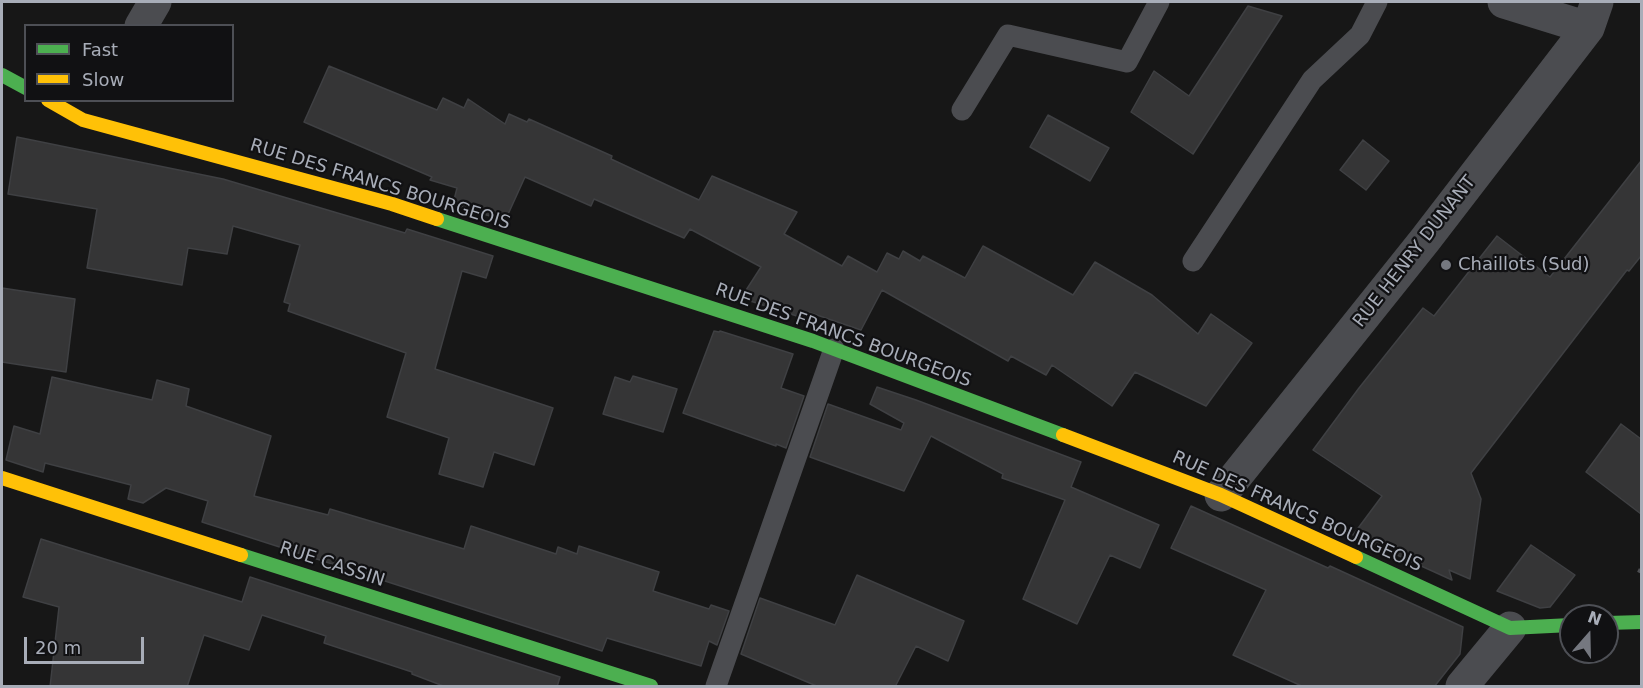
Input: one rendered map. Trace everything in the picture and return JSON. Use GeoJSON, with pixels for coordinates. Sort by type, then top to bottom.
{"type":"FeatureCollection","features":[{"type":"Feature","properties":{"kind":"street"},"geometry":{"type":"LineString","coordinates":[[142,24],[155,2]]}},
{"type":"Feature","properties":{"kind":"street"},"geometry":{"type":"LineString","coordinates":[[1504,2],[1593,15]]}},
{"type":"Feature","properties":{"kind":"street","name":"RUE HENRY DUNANT"},"geometry":{"type":"LineString","coordinates":[[1221,495],[1425,240],[1593,15]]}},
{"type":"Feature","properties":{"kind":"street"},"geometry":{"type":"LineString","coordinates":[[2,75],[24,87]]}},
{"type":"Feature","properties":{"kind":"street","name":"RUE DES FRANCS BOURGEOIS"},"geometry":{"type":"LineString","coordinates":[[56,102],[89,110],[392,204],[834,349],[1221,495],[1510,628],[1559,626]]}},
{"type":"Feature","properties":{"kind":"street","name":"RUE CASSIN"},"geometry":{"type":"LineString","coordinates":[[2,478],[651,687]]}},
{"type":"Feature","properties":{"kind":"street"},"geometry":{"type":"LineString","coordinates":[[1619,623],[1641,622]]}},
{"type":"Feature","properties":{"kind":"street"},"geometry":{"type":"LineString","coordinates":[[1462,687],[1510,628]]}},
{"type":"Feature","properties":{"kind":"lane"},"geometry":{"type":"LineString","coordinates":[[962,110],[1008,35],[1127,62],[1159,2]]}},
{"type":"Feature","properties":{"kind":"lane"},"geometry":{"type":"LineString","coordinates":[[1193,261],[1312,80],[1360,35],[1377,2]]}},
{"type":"Feature","properties":{"kind":"lane"},"geometry":{"type":"LineString","coordinates":[[716,687],[834,349]]}},
{"type":"Feature","properties":{"kind":"building"},"geometry":{"type":"Polygon","coordinates":[[[1248,6],[1282,16],[1193,154],[1131,112],[1154,71],[1189,96],[1248,6]]]}},
{"type":"Feature","properties":{"kind":"building"},"geometry":{"type":"Polygon","coordinates":[[[329,66],[437,110],[443,98],[464,108],[468,99],[505,124],[509,114],[527,122],[529,119],[612,156],[611,159],[699,200],[712,176],[797,212],[784,234],[842,266],[848,256],[877,272],[887,253],[899,259],[903,251],[920,261],[923,256],[965,278],[983,246],[1073,295],[1095,262],[1152,295],[1198,334],[1211,314],[1252,343],[1206,406],[1135,372],[1112,406],[1052,365],[1046,375],[1011,356],[1008,361],[882,290],[861,330],[808,312],[806,319],[741,298],[761,267],[690,229],[684,238],[594,199],[591,206],[525,177],[505,221],[453,204],[457,188],[430,180],[432,177],[304,122],[329,66]]]}},
{"type":"Feature","properties":{"kind":"building"},"geometry":{"type":"Polygon","coordinates":[[[1048,115],[1109,148],[1090,181],[1030,147],[1048,115]]]}},
{"type":"Feature","properties":{"kind":"building"},"geometry":{"type":"Polygon","coordinates":[[[17,137],[223,179],[405,233],[407,229],[493,256],[486,278],[462,271],[435,369],[553,408],[534,465],[494,452],[483,487],[439,474],[449,438],[387,417],[406,353],[288,311],[290,304],[284,302],[300,245],[233,226],[227,254],[188,248],[182,285],[87,268],[97,209],[8,194],[17,137]]]}},
{"type":"Feature","properties":{"kind":"building"},"geometry":{"type":"Polygon","coordinates":[[[1363,140],[1389,161],[1366,190],[1340,170],[1363,140]]]}},
{"type":"Feature","properties":{"kind":"building"},"geometry":{"type":"Polygon","coordinates":[[[1641,161],[1641,256],[1629,271],[1627,270],[1471,473],[1481,499],[1470,579],[1449,570],[1452,580],[1353,535],[1382,496],[1313,450],[1359,388],[1423,308],[1434,316],[1497,236],[1550,277],[1641,161]]]}},
{"type":"Feature","properties":{"kind":"building"},"geometry":{"type":"Polygon","coordinates":[[[2,288],[75,299],[66,372],[2,362],[2,288]]]}},
{"type":"Feature","properties":{"kind":"building"},"geometry":{"type":"Polygon","coordinates":[[[714,331],[793,354],[781,388],[804,396],[786,448],[683,413],[714,331]]]}},
{"type":"Feature","properties":{"kind":"building"},"geometry":{"type":"Polygon","coordinates":[[[633,376],[677,389],[663,432],[603,414],[615,377],[630,382],[633,376]]]}},
{"type":"Feature","properties":{"kind":"building"},"geometry":{"type":"Polygon","coordinates":[[[52,377],[152,400],[157,380],[189,389],[186,406],[271,436],[254,496],[328,515],[330,509],[464,549],[471,526],[556,554],[558,547],[577,554],[579,546],[659,572],[653,591],[709,609],[711,605],[729,611],[717,645],[709,641],[701,666],[607,638],[602,651],[202,522],[208,501],[166,488],[143,503],[128,499],[131,485],[45,463],[43,472],[6,460],[14,426],[40,434],[52,377]]]}},
{"type":"Feature","properties":{"kind":"building"},"geometry":{"type":"Polygon","coordinates":[[[877,387],[1081,462],[1071,487],[1159,525],[1140,568],[1110,555],[1077,624],[1023,599],[1065,500],[1002,478],[1003,474],[931,436],[904,491],[810,457],[828,404],[901,430],[904,423],[870,404],[877,387]]]}},
{"type":"Feature","properties":{"kind":"building"},"geometry":{"type":"Polygon","coordinates":[[[1621,424],[1641,439],[1641,514],[1586,472],[1621,424]]]}},
{"type":"Feature","properties":{"kind":"building"},"geometry":{"type":"Polygon","coordinates":[[[1191,506],[1463,627],[1460,654],[1434,687],[1304,687],[1233,655],[1266,590],[1171,548],[1191,506]]]}},
{"type":"Feature","properties":{"kind":"building"},"geometry":{"type":"Polygon","coordinates":[[[41,539],[242,602],[250,577],[560,677],[557,687],[446,687],[412,674],[412,672],[324,643],[326,636],[262,615],[249,650],[204,635],[187,687],[50,687],[59,607],[23,597],[41,539]]]}},
{"type":"Feature","properties":{"kind":"building"},"geometry":{"type":"Polygon","coordinates":[[[1531,545],[1575,575],[1550,607],[1540,608],[1497,591],[1531,545]]]}},
{"type":"Feature","properties":{"kind":"building"},"geometry":{"type":"Polygon","coordinates":[[[857,575],[964,621],[948,661],[916,646],[895,687],[819,687],[741,654],[760,598],[835,625],[857,575]]]}},
{"type":"Feature","properties":{"kind":"traffic: fast"},"geometry":{"type":"LineString","coordinates":[[2,75],[24,87]]}},
{"type":"Feature","properties":{"kind":"traffic: fast"},"geometry":{"type":"LineString","coordinates":[[437,219],[813,341],[1063,435]]}},
{"type":"Feature","properties":{"kind":"traffic: fast"},"geometry":{"type":"LineString","coordinates":[[241,555],[651,686]]}},
{"type":"Feature","properties":{"kind":"traffic: fast"},"geometry":{"type":"LineString","coordinates":[[1356,557],[1510,628],[1559,626]]}},
{"type":"Feature","properties":{"kind":"traffic: fast"},"geometry":{"type":"LineString","coordinates":[[1619,623],[1642,622]]}},
{"type":"Feature","properties":{"kind":"traffic: slow"},"geometry":{"type":"LineString","coordinates":[[52,102],[83,120],[392,204],[437,219]]}},
{"type":"Feature","properties":{"kind":"traffic: slow"},"geometry":{"type":"LineString","coordinates":[[1063,435],[1221,495],[1356,557]]}},
{"type":"Feature","properties":{"kind":"traffic: slow"},"geometry":{"type":"LineString","coordinates":[[2,478],[241,555]]}},
{"type":"Feature","properties":{"kind":"place","name":"Chaillots (Sud)"},"geometry":{"type":"Point","coordinates":[1446,265]}}]}
